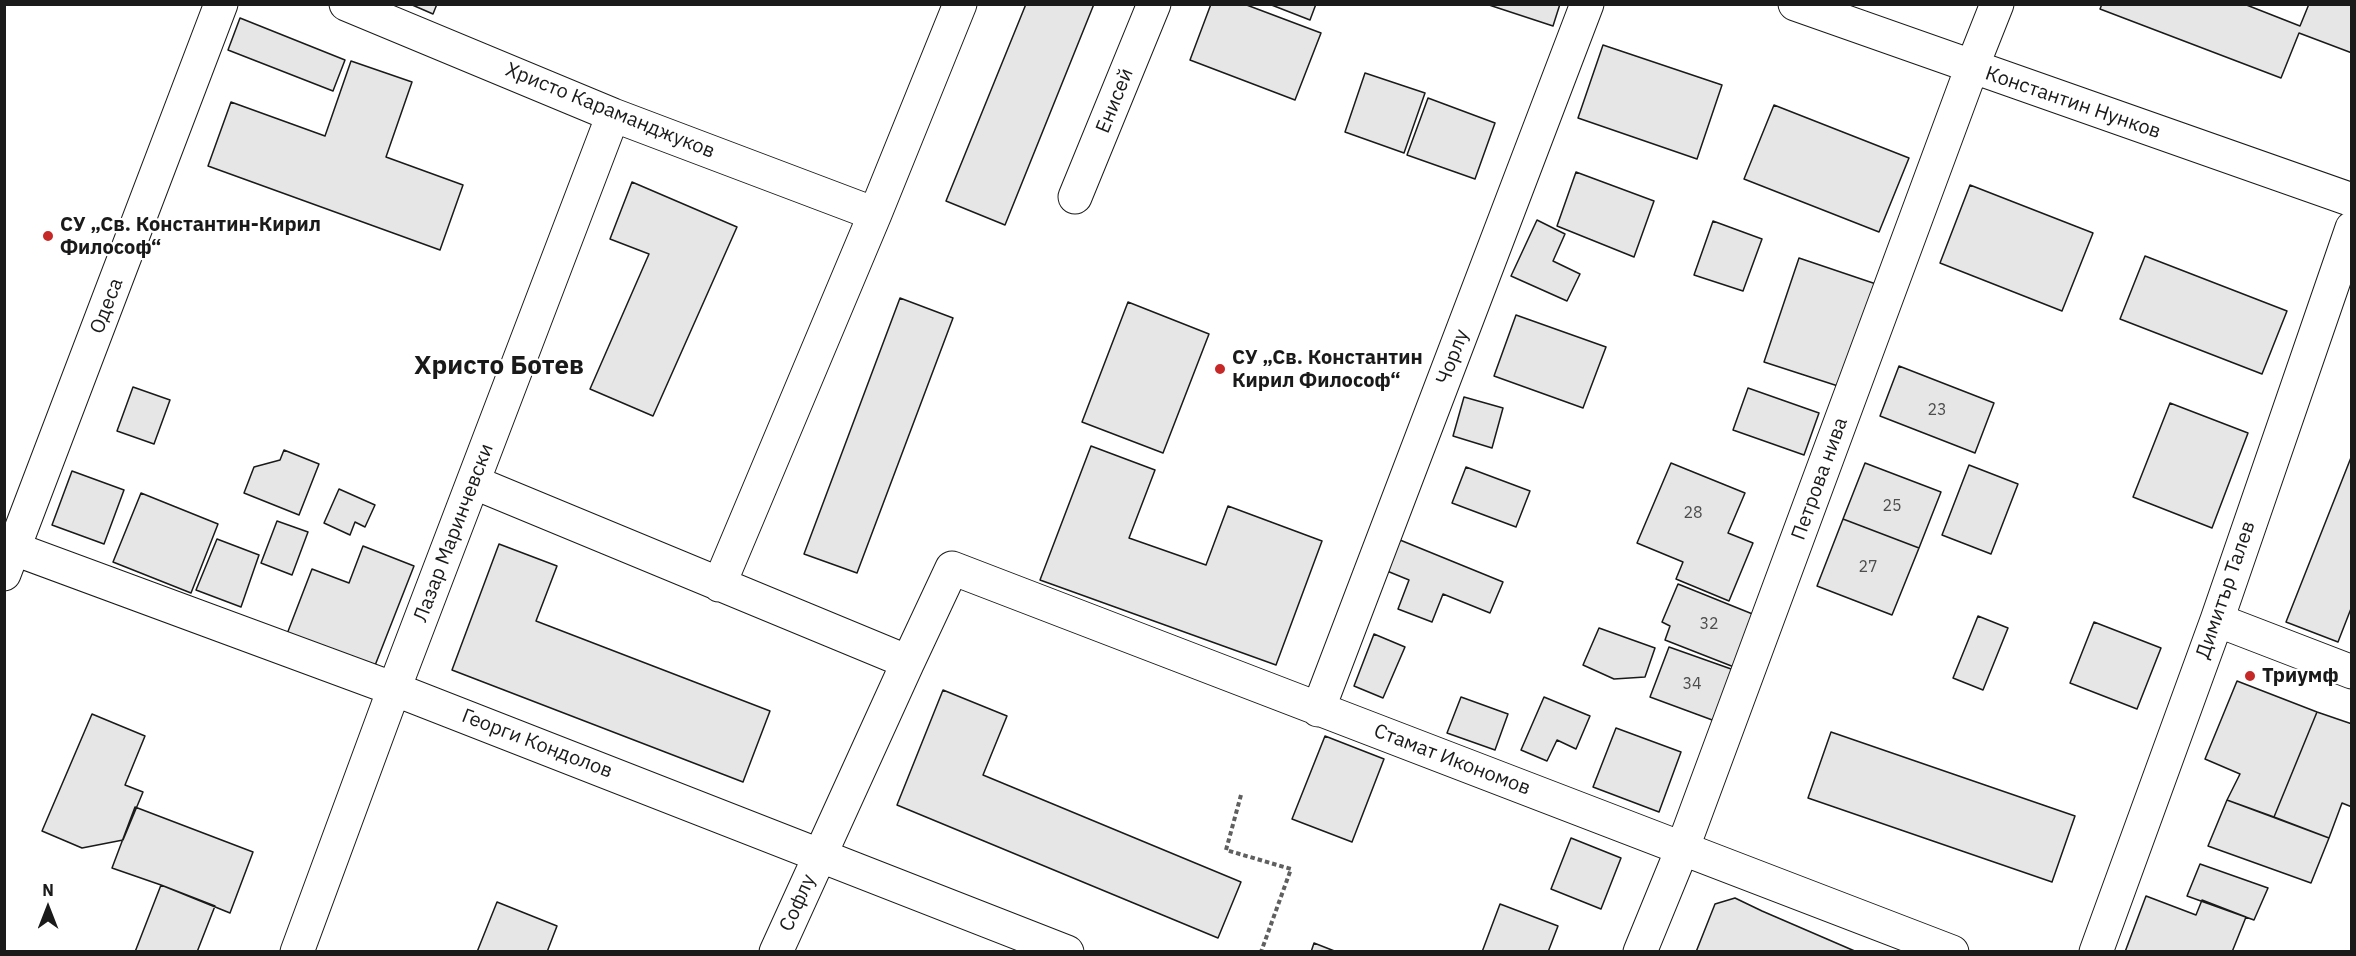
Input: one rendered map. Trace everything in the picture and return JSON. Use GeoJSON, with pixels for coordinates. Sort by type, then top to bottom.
{"type":"FeatureCollection","features":[{"type":"Feature","properties":{"kind":"street","name":"Одеса"},"geometry":{"type":"LineString","coordinates":[[8,556],[221,4]]}},
{"type":"Feature","properties":{"kind":"street","name":"Христо Караманджуков"},"geometry":{"type":"LineString","coordinates":[[346,4],[613,115],[875,214]]}},
{"type":"Feature","properties":{"kind":"street"},"geometry":{"type":"LineString","coordinates":[[719,585],[875,214],[960,4]]}},
{"type":"Feature","properties":{"kind":"street","name":"Енисей"},"geometry":{"type":"LineString","coordinates":[[1075,197],[1154,4]]}},
{"type":"Feature","properties":{"kind":"street","name":"Чорлу"},"geometry":{"type":"LineString","coordinates":[[1318,710],[1587,4]]}},
{"type":"Feature","properties":{"kind":"street","name":"Константин Нунков"},"geometry":{"type":"LineString","coordinates":[[1796,4],[2352,200]]}},
{"type":"Feature","properties":{"kind":"street","name":"Петрова нива"},"geometry":{"type":"LineString","coordinates":[[1640,951],[1683,847],[1997,4]]}},
{"type":"Feature","properties":{"kind":"street","name":"Лазар Маринчевски"},"geometry":{"type":"LineString","coordinates":[[297,951],[394,689],[613,115]]}},
{"type":"Feature","properties":{"kind":"street","name":"Димитър Талев"},"geometry":{"type":"LineString","coordinates":[[2096,951],[2217,620],[2352,228]]}},
{"type":"Feature","properties":{"kind":"street"},"geometry":{"type":"LineString","coordinates":[[473,482],[908,662]]}},
{"type":"Feature","properties":{"kind":"street","name":"Георги Кондолов"},"geometry":{"type":"LineString","coordinates":[[8,556],[394,689],[1066,951]]}},
{"type":"Feature","properties":{"kind":"street","name":"Стамат Икономов"},"geometry":{"type":"LineString","coordinates":[[952,568],[1952,951]]}},
{"type":"Feature","properties":{"kind":"street","name":"Софлу"},"geometry":{"type":"LineString","coordinates":[[776,951],[952,568]]}},
{"type":"Feature","properties":{"kind":"street"},"geometry":{"type":"LineString","coordinates":[[2217,620],[2352,672]]}},
{"type":"Feature","properties":{"kind":"path"},"geometry":{"type":"LineString","coordinates":[[1241,795],[1226,850],[1291,870],[1261,951]]}},
{"type":"Feature","properties":{"kind":"building"},"geometry":{"type":"Polygon","coordinates":[[[410,4],[437,4],[433,14],[410,4]]]}},
{"type":"Feature","properties":{"kind":"building"},"geometry":{"type":"Polygon","coordinates":[[[1026,4],[1094,4],[1005,225],[946,201],[1026,4]]]}},
{"type":"Feature","properties":{"kind":"building"},"geometry":{"type":"Polygon","coordinates":[[[1211,4],[1244,4],[1321,33],[1295,100],[1190,60],[1211,4]]]}},
{"type":"Feature","properties":{"kind":"building"},"geometry":{"type":"Polygon","coordinates":[[[1269,4],[1316,4],[1310,20],[1269,4]]]}},
{"type":"Feature","properties":{"kind":"building"},"geometry":{"type":"Polygon","coordinates":[[[1486,4],[1560,4],[1553,26],[1486,4]]]}},
{"type":"Feature","properties":{"kind":"building"},"geometry":{"type":"Polygon","coordinates":[[[2102,4],[2244,4],[2300,26],[2309,4],[2352,4],[2352,53],[2299,33],[2281,78],[2100,9],[2102,4]]]}},
{"type":"Feature","properties":{"kind":"building"},"geometry":{"type":"Polygon","coordinates":[[[240,18],[345,60],[333,91],[228,50],[240,18]]]}},
{"type":"Feature","properties":{"kind":"building"},"geometry":{"type":"Polygon","coordinates":[[[1603,45],[1722,85],[1697,159],[1578,118],[1603,45]]]}},
{"type":"Feature","properties":{"kind":"building"},"geometry":{"type":"Polygon","coordinates":[[[351,61],[412,82],[386,157],[463,185],[440,250],[208,166],[231,102],[325,136],[351,61]]]}},
{"type":"Feature","properties":{"kind":"building"},"geometry":{"type":"Polygon","coordinates":[[[1365,73],[1425,93],[1404,153],[1345,132],[1365,73]]]}},
{"type":"Feature","properties":{"kind":"building"},"geometry":{"type":"Polygon","coordinates":[[[1428,98],[1495,123],[1475,179],[1407,155],[1428,98]]]}},
{"type":"Feature","properties":{"kind":"building"},"geometry":{"type":"Polygon","coordinates":[[[1774,105],[1909,158],[1879,232],[1744,179],[1774,105]]]}},
{"type":"Feature","properties":{"kind":"building"},"geometry":{"type":"Polygon","coordinates":[[[1576,172],[1654,201],[1634,257],[1557,226],[1576,172]]]}},
{"type":"Feature","properties":{"kind":"building"},"geometry":{"type":"Polygon","coordinates":[[[632,182],[737,227],[653,416],[590,389],[649,254],[610,239],[632,182]]]}},
{"type":"Feature","properties":{"kind":"building"},"geometry":{"type":"Polygon","coordinates":[[[1970,185],[2093,233],[2062,311],[1940,263],[1970,185]]]}},
{"type":"Feature","properties":{"kind":"building"},"geometry":{"type":"Polygon","coordinates":[[[1537,220],[1565,234],[1553,261],[1580,274],[1567,301],[1511,276],[1537,220]]]}},
{"type":"Feature","properties":{"kind":"building"},"geometry":{"type":"Polygon","coordinates":[[[1713,221],[1762,239],[1743,291],[1694,275],[1713,221]]]}},
{"type":"Feature","properties":{"kind":"building"},"geometry":{"type":"Polygon","coordinates":[[[2145,256],[2287,311],[2262,374],[2120,319],[2145,256]]]}},
{"type":"Feature","properties":{"kind":"building"},"geometry":{"type":"Polygon","coordinates":[[[1799,258],[1876,284],[1841,387],[1764,362],[1799,258]]]}},
{"type":"Feature","properties":{"kind":"building"},"geometry":{"type":"Polygon","coordinates":[[[900,298],[953,318],[857,573],[804,554],[900,298]]]}},
{"type":"Feature","properties":{"kind":"building"},"geometry":{"type":"Polygon","coordinates":[[[1128,302],[1209,334],[1163,453],[1082,422],[1128,302]]]}},
{"type":"Feature","properties":{"kind":"building"},"geometry":{"type":"Polygon","coordinates":[[[1516,315],[1606,347],[1583,408],[1494,376],[1516,315]]]}},
{"type":"Feature","properties":{"kind":"building"},"geometry":{"type":"Polygon","coordinates":[[[1899,366],[1994,403],[1975,453],[1880,416],[1899,366]]]}},
{"type":"Feature","properties":{"kind":"building"},"geometry":{"type":"Polygon","coordinates":[[[133,387],[170,400],[154,444],[117,431],[133,387]]]}},
{"type":"Feature","properties":{"kind":"building"},"geometry":{"type":"Polygon","coordinates":[[[1748,388],[1819,413],[1804,455],[1733,430],[1748,388]]]}},
{"type":"Feature","properties":{"kind":"building"},"geometry":{"type":"Polygon","coordinates":[[[1464,397],[1503,408],[1492,448],[1453,436],[1464,397]]]}},
{"type":"Feature","properties":{"kind":"building"},"geometry":{"type":"Polygon","coordinates":[[[2170,403],[2248,433],[2212,528],[2133,497],[2170,403]]]}},
{"type":"Feature","properties":{"kind":"building"},"geometry":{"type":"Polygon","coordinates":[[[1091,446],[1155,470],[1129,538],[1206,565],[1228,506],[1322,541],[1276,665],[1040,580],[1091,446]]]}},
{"type":"Feature","properties":{"kind":"building"},"geometry":{"type":"Polygon","coordinates":[[[284,450],[319,464],[299,515],[244,493],[254,467],[280,460],[284,450]]]}},
{"type":"Feature","properties":{"kind":"building"},"geometry":{"type":"Polygon","coordinates":[[[2352,455],[2352,606],[2338,642],[2286,622],[2352,455]]]}},
{"type":"Feature","properties":{"kind":"building"},"geometry":{"type":"Polygon","coordinates":[[[1671,463],[1745,493],[1728,533],[1753,543],[1729,601],[1676,579],[1683,562],[1637,543],[1671,463]]]}},
{"type":"Feature","properties":{"kind":"building"},"geometry":{"type":"Polygon","coordinates":[[[1865,463],[1941,492],[1919,548],[1843,519],[1865,463]]]}},
{"type":"Feature","properties":{"kind":"building"},"geometry":{"type":"Polygon","coordinates":[[[1969,465],[2018,484],[1991,554],[1942,535],[1969,465]]]}},
{"type":"Feature","properties":{"kind":"building"},"geometry":{"type":"Polygon","coordinates":[[[1466,467],[1530,491],[1516,527],[1452,503],[1466,467]]]}},
{"type":"Feature","properties":{"kind":"building"},"geometry":{"type":"Polygon","coordinates":[[[72,471],[124,490],[104,544],[52,525],[72,471]]]}},
{"type":"Feature","properties":{"kind":"building"},"geometry":{"type":"Polygon","coordinates":[[[339,489],[375,505],[365,527],[355,522],[350,535],[324,523],[339,489]]]}},
{"type":"Feature","properties":{"kind":"building"},"geometry":{"type":"Polygon","coordinates":[[[141,493],[218,524],[191,593],[113,562],[141,493]]]}},
{"type":"Feature","properties":{"kind":"building"},"geometry":{"type":"Polygon","coordinates":[[[1843,519],[1919,548],[1892,615],[1817,586],[1843,519]]]}},
{"type":"Feature","properties":{"kind":"building"},"geometry":{"type":"Polygon","coordinates":[[[277,521],[308,532],[292,575],[261,563],[277,521]]]}},
{"type":"Feature","properties":{"kind":"building"},"geometry":{"type":"Polygon","coordinates":[[[217,539],[259,555],[241,607],[196,590],[217,539]]]}},
{"type":"Feature","properties":{"kind":"building"},"geometry":{"type":"Polygon","coordinates":[[[1400,540],[1503,582],[1490,613],[1443,594],[1432,622],[1398,609],[1409,580],[1387,571],[1400,540]]]}},
{"type":"Feature","properties":{"kind":"building"},"geometry":{"type":"Polygon","coordinates":[[[499,544],[557,566],[536,621],[770,711],[743,782],[452,670],[499,544]]]}},
{"type":"Feature","properties":{"kind":"building"},"geometry":{"type":"Polygon","coordinates":[[[363,546],[414,566],[374,668],[287,634],[312,569],[349,583],[363,546]]]}},
{"type":"Feature","properties":{"kind":"building"},"geometry":{"type":"Polygon","coordinates":[[[1678,584],[1755,615],[1734,667],[1665,640],[1670,626],[1662,622],[1678,584]]]}},
{"type":"Feature","properties":{"kind":"building"},"geometry":{"type":"Polygon","coordinates":[[[1978,616],[2008,628],[1983,690],[1953,678],[1978,616]]]}},
{"type":"Feature","properties":{"kind":"building"},"geometry":{"type":"Polygon","coordinates":[[[2094,622],[2161,648],[2137,709],[2070,683],[2094,622]]]}},
{"type":"Feature","properties":{"kind":"building"},"geometry":{"type":"Polygon","coordinates":[[[1599,628],[1655,648],[1645,677],[1614,679],[1583,665],[1599,628]]]}},
{"type":"Feature","properties":{"kind":"building"},"geometry":{"type":"Polygon","coordinates":[[[1374,634],[1405,647],[1383,698],[1354,686],[1374,634]]]}},
{"type":"Feature","properties":{"kind":"building"},"geometry":{"type":"Polygon","coordinates":[[[1669,647],[1734,670],[1715,721],[1650,697],[1669,647]]]}},
{"type":"Feature","properties":{"kind":"building"},"geometry":{"type":"Polygon","coordinates":[[[2237,681],[2317,712],[2274,817],[2227,800],[2240,774],[2205,759],[2237,681]]]}},
{"type":"Feature","properties":{"kind":"building"},"geometry":{"type":"Polygon","coordinates":[[[943,690],[1007,716],[983,775],[1241,882],[1218,938],[897,805],[943,690]]]}},
{"type":"Feature","properties":{"kind":"building"},"geometry":{"type":"Polygon","coordinates":[[[1461,697],[1508,714],[1495,750],[1447,733],[1461,697]]]}},
{"type":"Feature","properties":{"kind":"building"},"geometry":{"type":"Polygon","coordinates":[[[1544,697],[1590,716],[1576,749],[1557,740],[1547,761],[1521,750],[1544,697]]]}},
{"type":"Feature","properties":{"kind":"building"},"geometry":{"type":"Polygon","coordinates":[[[2317,712],[2352,724],[2352,807],[2342,803],[2329,838],[2274,817],[2317,712]]]}},
{"type":"Feature","properties":{"kind":"building"},"geometry":{"type":"Polygon","coordinates":[[[92,714],[145,736],[125,785],[143,792],[123,840],[82,848],[42,831],[92,714]]]}},
{"type":"Feature","properties":{"kind":"building"},"geometry":{"type":"Polygon","coordinates":[[[1616,728],[1681,752],[1659,812],[1593,787],[1616,728]]]}},
{"type":"Feature","properties":{"kind":"building"},"geometry":{"type":"Polygon","coordinates":[[[1831,732],[2075,816],[2052,882],[1808,798],[1831,732]]]}},
{"type":"Feature","properties":{"kind":"building"},"geometry":{"type":"Polygon","coordinates":[[[1325,736],[1384,759],[1352,842],[1292,819],[1325,736]]]}},
{"type":"Feature","properties":{"kind":"building"},"geometry":{"type":"Polygon","coordinates":[[[2227,800],[2329,838],[2311,883],[2208,846],[2227,800]]]}},
{"type":"Feature","properties":{"kind":"building"},"geometry":{"type":"Polygon","coordinates":[[[135,807],[253,852],[230,913],[112,868],[135,807]]]}},
{"type":"Feature","properties":{"kind":"building"},"geometry":{"type":"Polygon","coordinates":[[[1571,838],[1621,858],[1601,909],[1551,889],[1571,838]]]}},
{"type":"Feature","properties":{"kind":"building"},"geometry":{"type":"Polygon","coordinates":[[[2200,864],[2268,888],[2254,920],[2187,896],[2200,864]]]}},
{"type":"Feature","properties":{"kind":"building"},"geometry":{"type":"Polygon","coordinates":[[[161,885],[215,906],[197,952],[135,952],[161,885]]]}},
{"type":"Feature","properties":{"kind":"building"},"geometry":{"type":"Polygon","coordinates":[[[2146,896],[2196,915],[2202,900],[2246,917],[2232,952],[2125,952],[2146,896]]]}},
{"type":"Feature","properties":{"kind":"building"},"geometry":{"type":"Polygon","coordinates":[[[1735,898],[1857,952],[1696,952],[1715,904],[1735,898]]]}},
{"type":"Feature","properties":{"kind":"building"},"geometry":{"type":"Polygon","coordinates":[[[497,902],[557,926],[547,952],[477,952],[497,902]]]}},
{"type":"Feature","properties":{"kind":"building"},"geometry":{"type":"Polygon","coordinates":[[[1500,904],[1558,926],[1548,952],[1482,952],[1500,904]]]}},
{"type":"Feature","properties":{"kind":"building"},"geometry":{"type":"Polygon","coordinates":[[[1314,943],[1337,952],[1311,952],[1314,943]]]}},
{"type":"Feature","properties":{"kind":"place","name":"СУ „Св. Константин-Кирил Философ“"},"geometry":{"type":"Point","coordinates":[48,236]}},
{"type":"Feature","properties":{"kind":"place","name":"СУ „Св. Константин Кирил Философ“"},"geometry":{"type":"Point","coordinates":[1220,369]}},
{"type":"Feature","properties":{"kind":"place","name":"Триумф"},"geometry":{"type":"Point","coordinates":[2250,676]}},
{"type":"Feature","properties":{"kind":"district","name":"Христо Ботев"},"geometry":{"type":"Point","coordinates":[499,366]}}]}
